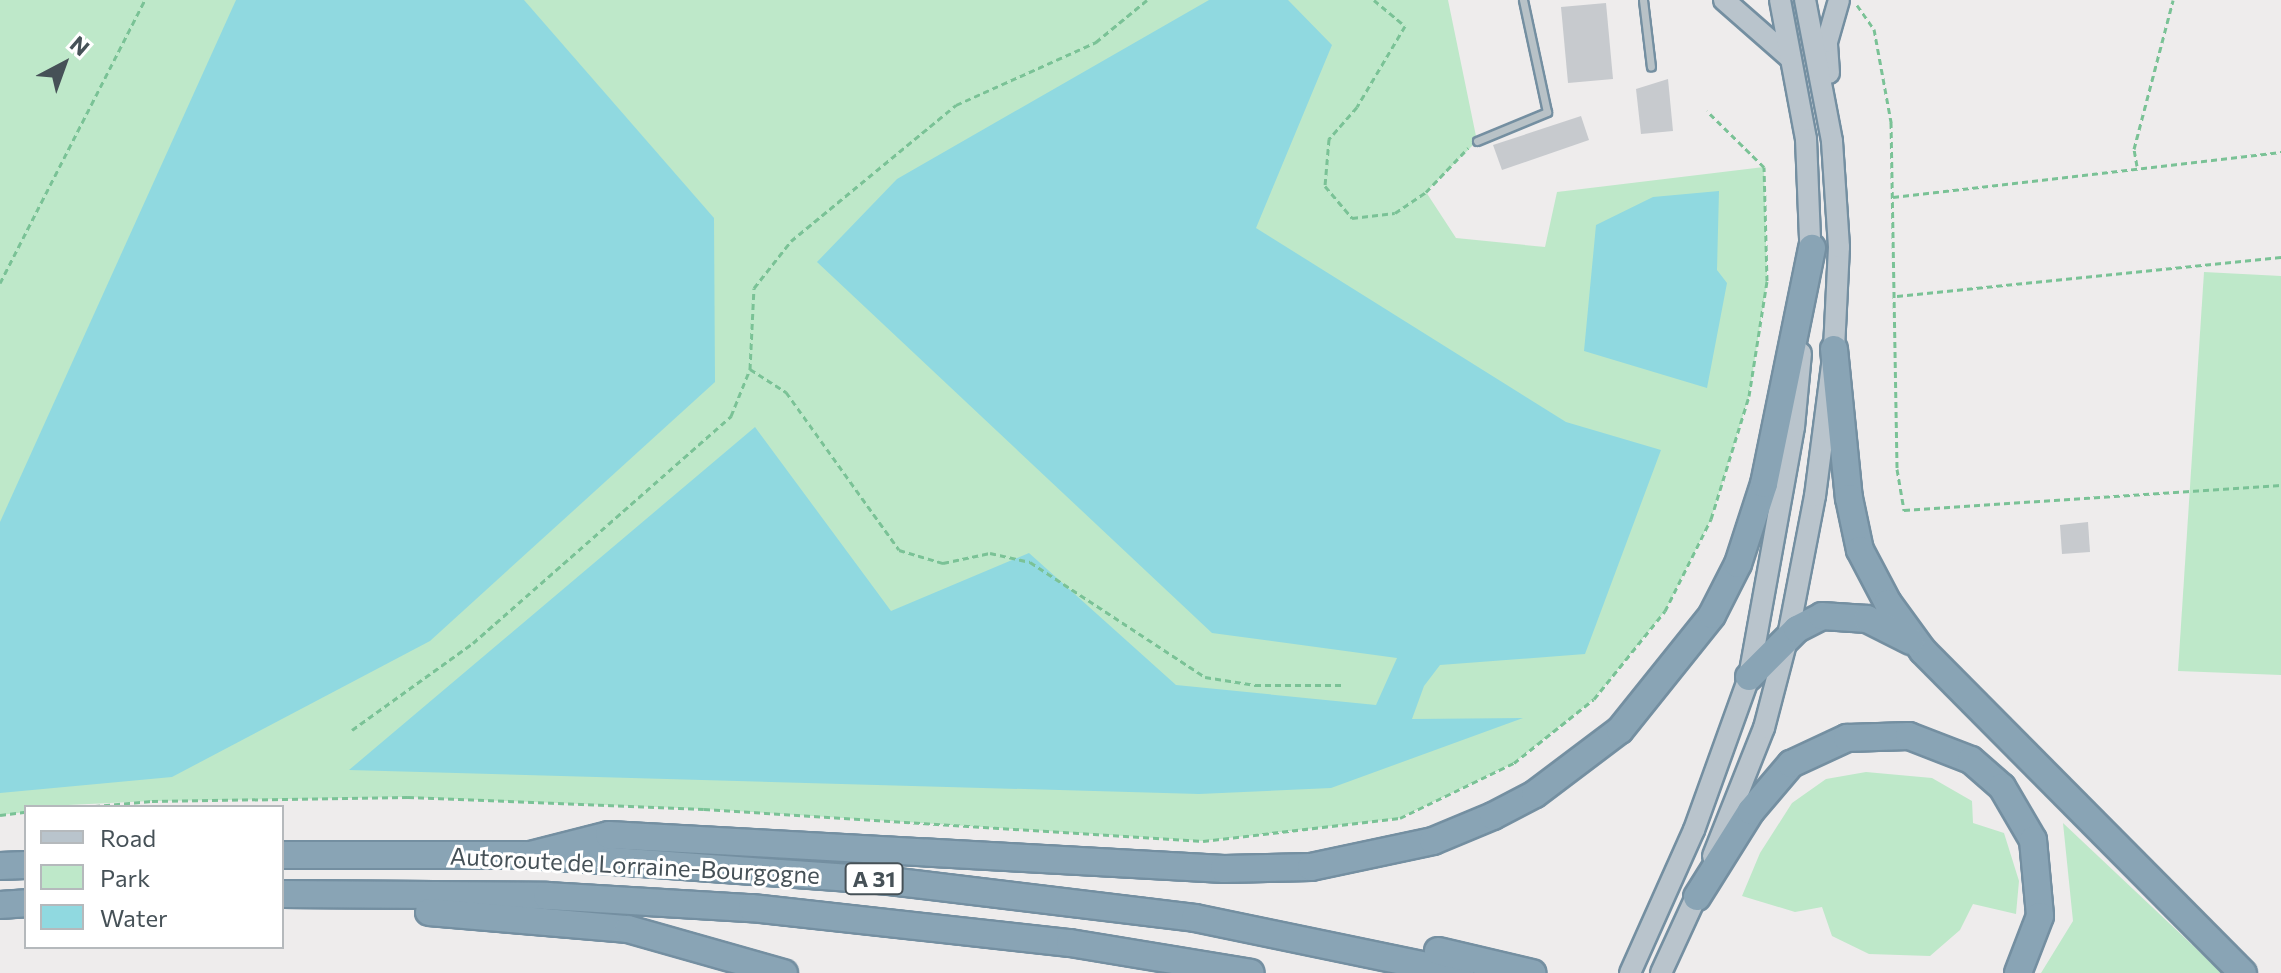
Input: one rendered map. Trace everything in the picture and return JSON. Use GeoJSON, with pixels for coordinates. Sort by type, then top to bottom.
{"type":"FeatureCollection","features":[{"type":"Feature","properties":{"kind":"highway"},"geometry":{"type":"LineString","coordinates":[[530,855],[609,835],[1224,869],[1311,867],[1433,841],[1493,816],[1535,794],[1620,730],[1712,615],[1738,564],[1764,484],[1812,248]]}},
{"type":"Feature","properties":{"kind":"highway"},"geometry":{"type":"LineString","coordinates":[[1834,349],[1849,498],[1860,550],[1888,603],[1923,651],[2243,973]]}},
{"type":"Feature","properties":{"kind":"highway"},"geometry":{"type":"LineString","coordinates":[[1749,677],[1788,636],[1822,616],[1845,614],[1894,630],[1923,651]]}},
{"type":"Feature","properties":{"kind":"highway"},"geometry":{"type":"LineString","coordinates":[[1697,897],[1751,811],[1791,764],[1847,738],[1909,736],[1971,760],[2002,787],[2033,840],[2040,916],[2018,973]]}},
{"type":"Feature","properties":{"kind":"highway","name":"Autoroute de Lorraine-Bourgogne"},"geometry":{"type":"LineString","coordinates":[[284,855],[530,855],[881,880],[1195,918],[1460,973]]}},
{"type":"Feature","properties":{"kind":"highway"},"geometry":{"type":"LineString","coordinates":[[0,866],[24,865]]}},
{"type":"Feature","properties":{"kind":"highway"},"geometry":{"type":"LineString","coordinates":[[284,895],[585,922],[671,938],[784,973]]}},
{"type":"Feature","properties":{"kind":"highway","name":"Autoroute de Lorraine-Bourgogne"},"geometry":{"type":"LineString","coordinates":[[284,895],[547,896],[752,908],[1070,943],[1251,973]]}},
{"type":"Feature","properties":{"kind":"highway"},"geometry":{"type":"LineString","coordinates":[[0,905],[24,903]]}},
{"type":"Feature","properties":{"kind":"highway"},"geometry":{"type":"LineString","coordinates":[[1195,918],[1404,944],[1532,973]]}},
{"type":"Feature","properties":{"kind":"main road"},"geometry":{"type":"LineString","coordinates":[[1724,0],[1760,27],[1791,59]]}},
{"type":"Feature","properties":{"kind":"main road"},"geometry":{"type":"LineString","coordinates":[[1634,964],[1694,830],[1749,677],[1794,427],[1812,248],[1806,139],[1780,0]]}},
{"type":"Feature","properties":{"kind":"main road"},"geometry":{"type":"LineString","coordinates":[[1805,0],[1832,141]]}},
{"type":"Feature","properties":{"kind":"main road"},"geometry":{"type":"LineString","coordinates":[[1663,968],[1697,897],[1764,728],[1788,636],[1815,496],[1834,349],[1839,247],[1827,42],[1839,0]]}},
{"type":"Feature","properties":{"kind":"lane"},"geometry":{"type":"LineString","coordinates":[[1477,141],[1547,112],[1523,0]]}},
{"type":"Feature","properties":{"kind":"lane"},"geometry":{"type":"LineString","coordinates":[[1643,0],[1651,67]]}},
{"type":"Feature","properties":{"kind":"path"},"geometry":{"type":"LineString","coordinates":[[0,283],[145,0]]}},
{"type":"Feature","properties":{"kind":"path"},"geometry":{"type":"LineString","coordinates":[[352,730],[473,643],[636,504],[731,416],[750,369],[754,288],[791,241],[956,105],[1096,42],[1147,0]]}},
{"type":"Feature","properties":{"kind":"path"},"geometry":{"type":"LineString","coordinates":[[1374,0],[1405,26],[1357,107],[1329,139],[1325,186],[1352,218],[1395,213],[1426,192],[1477,141]]}},
{"type":"Feature","properties":{"kind":"path"},"geometry":{"type":"LineString","coordinates":[[1852,0],[1874,29],[1884,64],[1897,296],[1897,469],[1904,510],[2281,485]]}},
{"type":"Feature","properties":{"kind":"path"},"geometry":{"type":"LineString","coordinates":[[2137,166],[2134,149],[2173,0]]}},
{"type":"Feature","properties":{"kind":"path"},"geometry":{"type":"LineString","coordinates":[[107,805],[152,801],[408,797],[719,810],[1203,841],[1400,818],[1514,763],[1594,699],[1665,611],[1711,519],[1749,396],[1767,281],[1764,167],[1707,111]]}},
{"type":"Feature","properties":{"kind":"path"},"geometry":{"type":"LineString","coordinates":[[1893,197],[2137,166],[2281,152]]}},
{"type":"Feature","properties":{"kind":"path"},"geometry":{"type":"LineString","coordinates":[[1897,296],[2281,258]]}},
{"type":"Feature","properties":{"kind":"path"},"geometry":{"type":"LineString","coordinates":[[750,369],[786,392],[899,550],[943,563],[990,553],[1030,562],[1205,677],[1255,685],[1343,685]]}},
{"type":"Feature","properties":{"kind":"path"},"geometry":{"type":"LineString","coordinates":[[0,815],[24,812]]}},
{"type":"Feature","properties":{"kind":"green space"},"geometry":{"type":"Polygon","coordinates":[[[0,0],[1448,0],[1477,141],[1426,192],[1456,238],[1545,247],[1557,192],[1764,167],[1767,281],[1749,396],[1711,519],[1665,611],[1594,699],[1514,763],[1400,818],[1203,841],[704,809],[408,797],[24,805],[24,812],[0,815],[0,0]]]}},
{"type":"Feature","properties":{"kind":"green space"},"geometry":{"type":"Polygon","coordinates":[[[2204,272],[2281,276],[2281,675],[2178,671],[2204,272]]]}},
{"type":"Feature","properties":{"kind":"green space"},"geometry":{"type":"Polygon","coordinates":[[[1866,772],[1932,778],[1972,801],[1973,823],[2004,833],[2019,881],[2016,914],[1973,904],[1960,930],[1930,956],[1869,954],[1832,936],[1822,907],[1795,912],[1742,896],[1760,853],[1792,803],[1826,779],[1866,772]]]}},
{"type":"Feature","properties":{"kind":"green space"},"geometry":{"type":"Polygon","coordinates":[[[2063,823],[2222,973],[2041,973],[2073,921],[2063,823]]]}},
{"type":"Feature","properties":{"kind":"water"},"geometry":{"type":"Polygon","coordinates":[[[236,0],[524,0],[714,218],[715,382],[430,641],[172,777],[0,793],[0,522],[236,0]]]}},
{"type":"Feature","properties":{"kind":"water"},"geometry":{"type":"Polygon","coordinates":[[[1209,0],[1288,0],[1332,45],[1256,228],[1566,422],[1661,450],[1585,654],[1440,665],[1424,686],[1412,719],[1523,718],[1331,788],[1199,794],[349,770],[755,427],[891,611],[1029,553],[1176,685],[1376,705],[1397,658],[1212,633],[817,262],[897,179],[1209,0]]]}},
{"type":"Feature","properties":{"kind":"water"},"geometry":{"type":"Polygon","coordinates":[[[1719,191],[1717,270],[1727,283],[1707,388],[1584,351],[1596,225],[1653,197],[1719,191]]]}},
{"type":"Feature","properties":{"kind":"building"},"geometry":{"type":"Polygon","coordinates":[[[1606,3],[1613,79],[1568,83],[1561,7],[1606,3]]]}},
{"type":"Feature","properties":{"kind":"building"},"geometry":{"type":"Polygon","coordinates":[[[1668,79],[1673,131],[1641,134],[1636,89],[1668,79]]]}},
{"type":"Feature","properties":{"kind":"building"},"geometry":{"type":"Polygon","coordinates":[[[1581,116],[1589,140],[1502,170],[1493,145],[1581,116]]]}},
{"type":"Feature","properties":{"kind":"building"},"geometry":{"type":"Polygon","coordinates":[[[2088,522],[2090,552],[2062,554],[2060,525],[2088,522]]]}}]}
